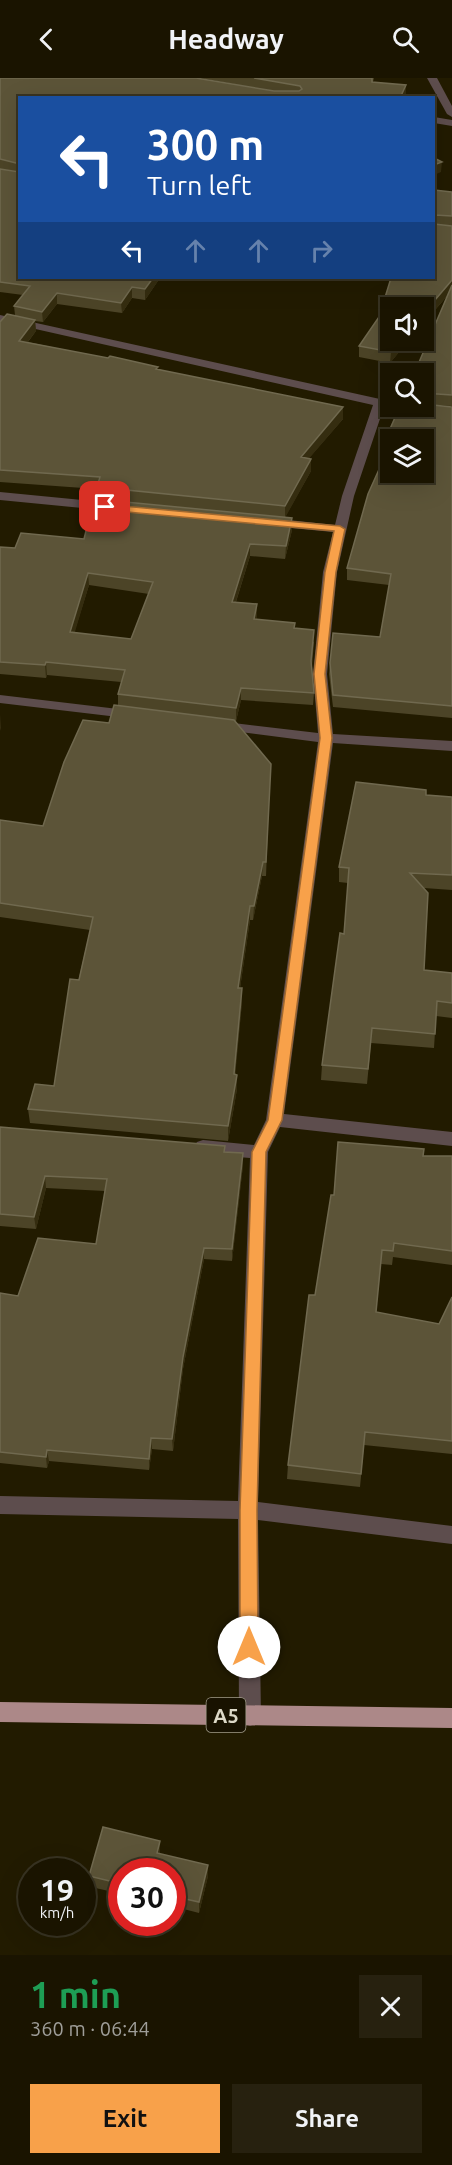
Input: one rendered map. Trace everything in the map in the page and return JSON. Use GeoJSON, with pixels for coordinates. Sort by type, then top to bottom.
{"type":"FeatureCollection","features":[{"type":"Feature","properties":{"kind":"highway","name":"A5"},"geometry":{"type":"LineString","coordinates":[[0,1712],[452,1718]]}},
{"type":"Feature","properties":{"kind":"street"},"geometry":{"type":"LineString","coordinates":[[432,78],[452,114]]}},
{"type":"Feature","properties":{"kind":"street"},"geometry":{"type":"LineString","coordinates":[[435,120],[452,123]]}},
{"type":"Feature","properties":{"kind":"street"},"geometry":{"type":"LineString","coordinates":[[0,318],[380,403]]}},
{"type":"Feature","properties":{"kind":"street"},"geometry":{"type":"LineString","coordinates":[[250,1716],[248,1510],[259,1152],[275,1120],[326,738],[320,674],[330,572],[348,496],[380,414]]}},
{"type":"Feature","properties":{"kind":"street"},"geometry":{"type":"LineString","coordinates":[[0,496],[128,509]]}},
{"type":"Feature","properties":{"kind":"street"},"geometry":{"type":"LineString","coordinates":[[258,521],[340,529]]}},
{"type":"Feature","properties":{"kind":"street"},"geometry":{"type":"LineString","coordinates":[[0,699],[152,717]]}},
{"type":"Feature","properties":{"kind":"street"},"geometry":{"type":"LineString","coordinates":[[198,722],[326,738],[452,746]]}},
{"type":"Feature","properties":{"kind":"street"},"geometry":{"type":"LineString","coordinates":[[275,1120],[452,1139]]}},
{"type":"Feature","properties":{"kind":"street"},"geometry":{"type":"LineString","coordinates":[[180,1146],[259,1152]]}},
{"type":"Feature","properties":{"kind":"street"},"geometry":{"type":"LineString","coordinates":[[0,1505],[248,1510],[452,1535]]}},
{"type":"Feature","properties":{"kind":"building"},"geometry":{"type":"Polygon","coordinates":[[[0,78],[196,78],[274,91],[302,89],[300,86],[254,78],[372,78],[372,82],[406,85],[401,96],[18,96],[18,164],[0,159],[0,78]]]}},
{"type":"Feature","properties":{"kind":"building"},"geometry":{"type":"Polygon","coordinates":[[[0,169],[18,172],[18,279],[152,279],[145,289],[132,287],[121,303],[57,293],[42,312],[14,306],[30,286],[0,282],[0,169]]]}},
{"type":"Feature","properties":{"kind":"building"},"geometry":{"type":"Polygon","coordinates":[[[435,190],[452,192],[452,216],[435,215],[435,190]]]}},
{"type":"Feature","properties":{"kind":"building"},"geometry":{"type":"Polygon","coordinates":[[[435,224],[452,226],[452,280],[434,301],[434,297],[385,297],[391,279],[435,279],[435,224]]]}},
{"type":"Feature","properties":{"kind":"building"},"geometry":{"type":"Polygon","coordinates":[[[452,285],[452,395],[434,394],[434,363],[419,363],[424,351],[434,351],[434,327],[452,285]]]}},
{"type":"Feature","properties":{"kind":"building"},"geometry":{"type":"Polygon","coordinates":[[[7,314],[35,320],[19,341],[108,358],[110,356],[158,367],[156,369],[343,407],[301,457],[311,459],[285,506],[97,487],[100,477],[0,470],[0,322],[7,314]]]}},
{"type":"Feature","properties":{"kind":"building"},"geometry":{"type":"Polygon","coordinates":[[[380,314],[380,350],[359,346],[379,317],[380,314]]]}},
{"type":"Feature","properties":{"kind":"building"},"geometry":{"type":"Polygon","coordinates":[[[434,405],[452,407],[452,706],[333,695],[330,663],[333,633],[380,637],[391,574],[347,568],[368,494],[380,467],[380,483],[434,483],[434,429],[390,429],[395,417],[434,417],[434,405]]]}},
{"type":"Feature","properties":{"kind":"building"},"geometry":{"type":"Polygon","coordinates":[[[94,499],[292,518],[286,546],[250,544],[232,602],[257,604],[254,619],[295,623],[294,628],[314,630],[311,661],[314,693],[241,688],[236,708],[118,694],[125,670],[46,662],[45,665],[0,662],[0,547],[15,548],[21,533],[84,539],[94,499]],[[88,573],[70,632],[131,639],[153,582],[88,573]]]}},
{"type":"Feature","properties":{"kind":"building"},"geometry":{"type":"Polygon","coordinates":[[[114,705],[234,720],[271,764],[266,862],[263,862],[254,906],[250,906],[238,988],[242,988],[234,1074],[237,1075],[228,1126],[28,1109],[35,1084],[54,1086],[70,979],[79,980],[93,917],[0,903],[0,820],[43,826],[64,762],[83,720],[109,723],[114,705]]]}},
{"type":"Feature","properties":{"kind":"building"},"geometry":{"type":"Polygon","coordinates":[[[356,782],[426,790],[426,795],[452,797],[452,875],[410,873],[428,893],[424,970],[452,973],[452,1003],[437,1001],[435,1034],[372,1028],[368,1069],[322,1065],[340,933],[344,934],[349,868],[339,867],[356,782]]]}},
{"type":"Feature","properties":{"kind":"building"},"geometry":{"type":"Polygon","coordinates":[[[0,1127],[225,1146],[224,1152],[243,1153],[232,1249],[204,1248],[183,1357],[172,1439],[151,1438],[149,1459],[47,1450],[46,1457],[0,1452],[0,1293],[18,1296],[38,1238],[96,1244],[107,1179],[45,1176],[34,1217],[0,1214],[0,1127]]]}},
{"type":"Feature","properties":{"kind":"building"},"geometry":{"type":"Polygon","coordinates":[[[338,1142],[424,1149],[423,1156],[452,1156],[452,1251],[394,1243],[393,1251],[382,1250],[376,1312],[439,1324],[452,1297],[452,1441],[365,1432],[361,1474],[288,1465],[309,1295],[315,1295],[331,1195],[334,1195],[338,1142]]]}},
{"type":"Feature","properties":{"kind":"building"},"geometry":{"type":"Polygon","coordinates":[[[103,1827],[160,1841],[157,1853],[178,1858],[108,1858],[108,1881],[96,1878],[96,1858],[94,1858],[103,1827]]]}},
{"type":"Feature","properties":{"kind":"building"},"geometry":{"type":"Polygon","coordinates":[[[186,1860],[208,1865],[199,1902],[186,1899],[186,1860]]]}},
{"type":"Feature","properties":{"kind":"route"},"geometry":{"type":"LineString","coordinates":[[105,507],[340,529],[330,572],[320,674],[326,738],[275,1120],[259,1152],[248,1510],[249,1647]]}}]}
